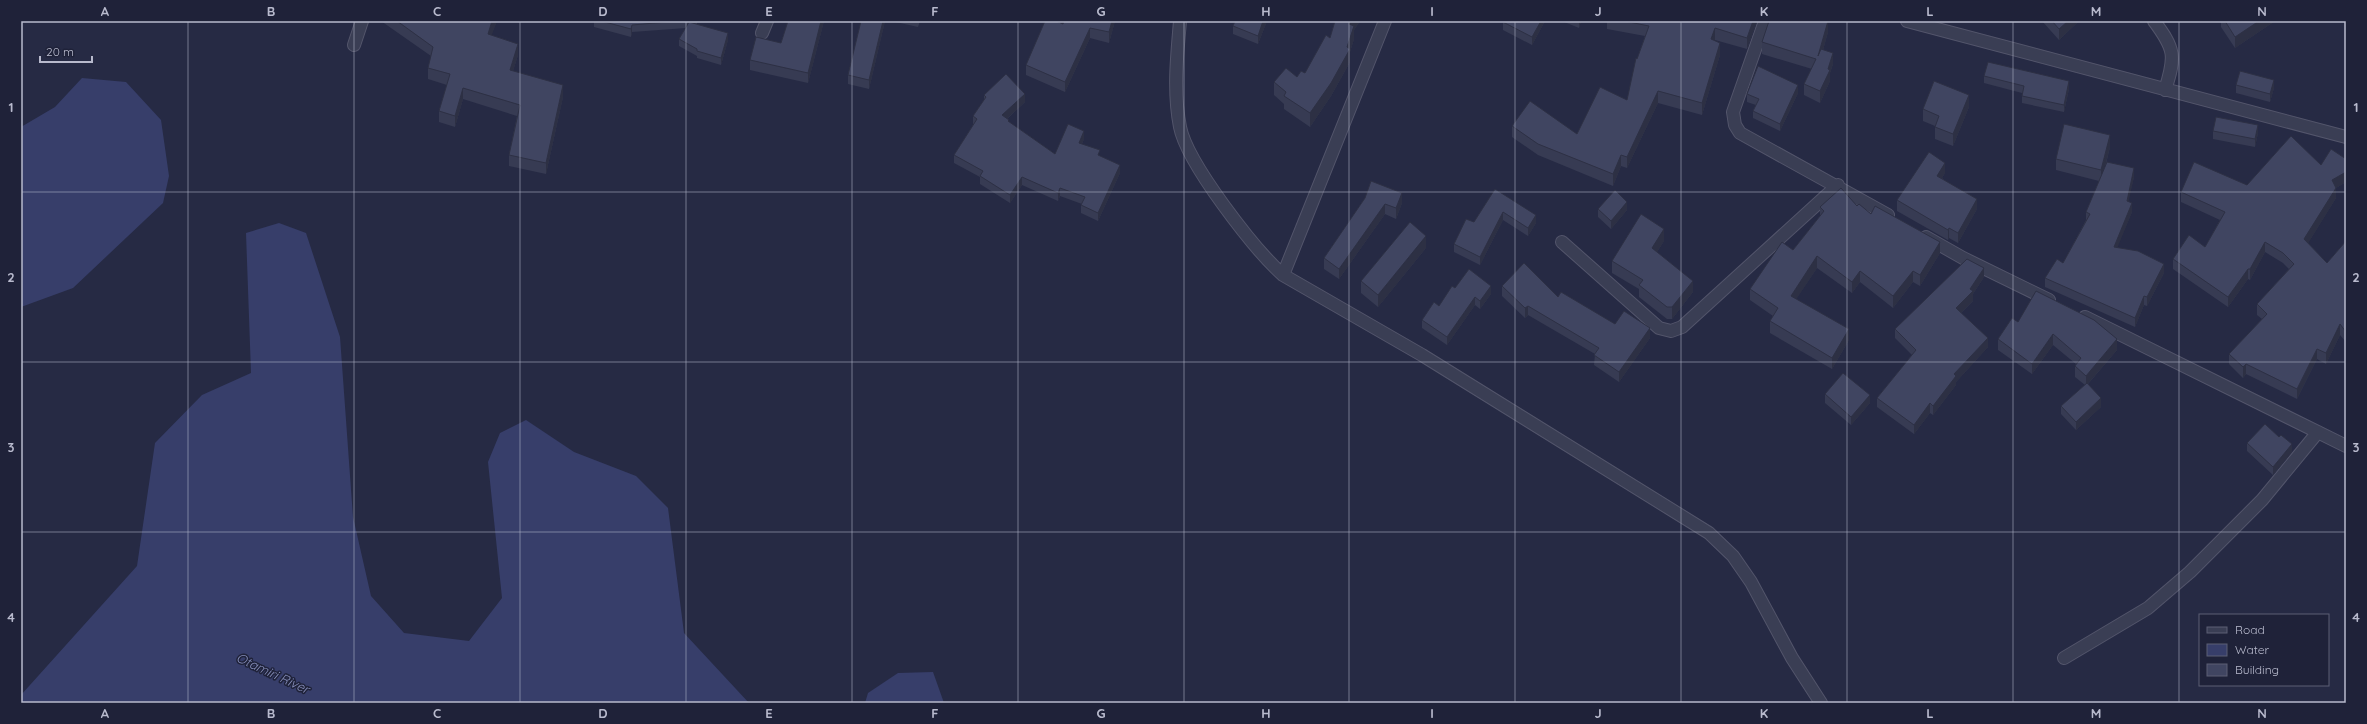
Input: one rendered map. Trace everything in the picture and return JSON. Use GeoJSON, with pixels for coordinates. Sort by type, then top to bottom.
{"type":"FeatureCollection","features":[{"type":"Feature","properties":{"kind":"street"},"geometry":{"type":"LineString","coordinates":[[354,45],[362,21]]}},
{"type":"Feature","properties":{"kind":"street"},"geometry":{"type":"LineString","coordinates":[[762,33],[767,21]]}},
{"type":"Feature","properties":{"kind":"street"},"geometry":{"type":"LineString","coordinates":[[1180,21],[1175,75],[1180,128],[1191,156],[1240,227],[1267,260],[1283,275],[1422,355],[1709,533],[1733,556],[1751,582],[1792,658],[1821,703]]}},
{"type":"Feature","properties":{"kind":"street"},"geometry":{"type":"LineString","coordinates":[[1283,275],[1385,21]]}},
{"type":"Feature","properties":{"kind":"street"},"geometry":{"type":"LineString","coordinates":[[1765,21],[1733,112],[1735,125],[1740,132],[1838,185],[1897,220]]}},
{"type":"Feature","properties":{"kind":"street"},"geometry":{"type":"LineString","coordinates":[[1907,21],[2346,137]]}},
{"type":"Feature","properties":{"kind":"street"},"geometry":{"type":"LineString","coordinates":[[2154,21],[2169,41],[2172,57],[2173,65],[2165,90]]}},
{"type":"Feature","properties":{"kind":"street"},"geometry":{"type":"LineString","coordinates":[[1562,242],[1659,328],[1671,331],[1682,327],[1838,185]]}},
{"type":"Feature","properties":{"kind":"street"},"geometry":{"type":"LineString","coordinates":[[1917,231],[1963,258],[2346,446]]}},
{"type":"Feature","properties":{"kind":"street"},"geometry":{"type":"LineString","coordinates":[[2064,658],[2148,608],[2190,572],[2262,500],[2318,432]]}},
{"type":"Feature","properties":{"kind":"water"},"geometry":{"type":"Polygon","coordinates":[[[82,78],[126,82],[161,120],[169,176],[163,203],[73,288],[21,307],[21,127],[55,107],[82,78]]]}},
{"type":"Feature","properties":{"kind":"water","name":"Otamiri River"},"geometry":{"type":"Polygon","coordinates":[[[279,223],[306,233],[340,337],[353,517],[371,596],[404,633],[469,641],[502,598],[488,462],[500,433],[526,420],[574,452],[636,476],[668,508],[684,633],[749,703],[21,703],[21,695],[137,566],[155,443],[202,395],[251,373],[246,233],[279,223]]]}},
{"type":"Feature","properties":{"kind":"water"},"geometry":{"type":"Polygon","coordinates":[[[933,672],[944,703],[865,703],[868,693],[898,673],[933,672]]]}},
{"type":"Feature","properties":{"kind":"building"},"geometry":{"type":"Polygon","coordinates":[[[397,21],[492,21],[488,34],[518,44],[510,70],[563,85],[546,163],[509,155],[520,105],[463,88],[455,116],[439,111],[450,74],[428,68],[433,47],[397,21]]]}},
{"type":"Feature","properties":{"kind":"building"},"geometry":{"type":"Polygon","coordinates":[[[601,21],[678,21],[632,25],[631,29],[601,21]]]}},
{"type":"Feature","properties":{"kind":"building"},"geometry":{"type":"Polygon","coordinates":[[[788,21],[821,21],[808,73],[750,60],[756,37],[781,43],[788,21]]]}},
{"type":"Feature","properties":{"kind":"building"},"geometry":{"type":"Polygon","coordinates":[[[861,21],[883,21],[869,80],[848,75],[861,21]]]}},
{"type":"Feature","properties":{"kind":"building"},"geometry":{"type":"Polygon","coordinates":[[[1045,21],[1056,21],[1063,24],[1064,21],[1112,21],[1109,32],[1090,28],[1065,82],[1026,65],[1045,21]]]}},
{"type":"Feature","properties":{"kind":"building"},"geometry":{"type":"Polygon","coordinates":[[[1235,21],[1263,21],[1258,36],[1233,26],[1235,21]]]}},
{"type":"Feature","properties":{"kind":"building"},"geometry":{"type":"Polygon","coordinates":[[[1335,21],[1351,21],[1349,24],[1354,26],[1347,47],[1350,49],[1331,83],[1310,113],[1284,96],[1286,92],[1274,82],[1286,68],[1297,77],[1301,71],[1305,73],[1326,35],[1330,38],[1335,21]]]}},
{"type":"Feature","properties":{"kind":"building"},"geometry":{"type":"Polygon","coordinates":[[[1541,21],[1532,37],[1503,22],[1541,21]]]}},
{"type":"Feature","properties":{"kind":"building"},"geometry":{"type":"Polygon","coordinates":[[[1624,21],[1753,21],[1747,38],[1715,28],[1711,39],[1720,43],[1702,103],[1658,91],[1627,157],[1621,155],[1613,174],[1538,144],[1512,126],[1530,101],[1577,134],[1600,87],[1627,100],[1636,58],[1637,59],[1649,26],[1624,21]]]}},
{"type":"Feature","properties":{"kind":"building"},"geometry":{"type":"Polygon","coordinates":[[[1769,21],[1828,21],[1818,56],[1821,49],[1833,53],[1828,69],[1830,70],[1820,91],[1804,84],[1816,59],[1762,42],[1769,21]]]}},
{"type":"Feature","properties":{"kind":"building"},"geometry":{"type":"Polygon","coordinates":[[[2052,21],[2068,21],[2059,29],[2052,21]]]}},
{"type":"Feature","properties":{"kind":"building"},"geometry":{"type":"Polygon","coordinates":[[[2225,21],[2259,21],[2235,37],[2225,21]]]}},
{"type":"Feature","properties":{"kind":"building"},"geometry":{"type":"Polygon","coordinates":[[[689,22],[728,33],[721,58],[697,51],[697,49],[679,39],[689,22]]]}},
{"type":"Feature","properties":{"kind":"building"},"geometry":{"type":"Polygon","coordinates":[[[1988,62],[2069,81],[2064,105],[2022,96],[2024,86],[1984,76],[1988,62]]]}},
{"type":"Feature","properties":{"kind":"building"},"geometry":{"type":"Polygon","coordinates":[[[1758,66],[1798,85],[1780,124],[1753,111],[1759,99],[1747,94],[1758,66]]]}},
{"type":"Feature","properties":{"kind":"building"},"geometry":{"type":"Polygon","coordinates":[[[2240,71],[2274,80],[2270,94],[2236,85],[2240,71]]]}},
{"type":"Feature","properties":{"kind":"building"},"geometry":{"type":"Polygon","coordinates":[[[1006,74],[1025,94],[1002,115],[1009,120],[1008,121],[1055,154],[1068,124],[1084,131],[1079,143],[1100,150],[1098,155],[1120,165],[1098,213],[1081,205],[1085,197],[1060,188],[1058,193],[1022,177],[1010,195],[980,176],[983,171],[954,155],[977,119],[973,116],[986,97],[984,95],[1006,74]]]}},
{"type":"Feature","properties":{"kind":"building"},"geometry":{"type":"Polygon","coordinates":[[[1934,81],[1969,95],[1953,134],[1935,127],[1939,116],[1923,109],[1934,81]]]}},
{"type":"Feature","properties":{"kind":"building"},"geometry":{"type":"Polygon","coordinates":[[[2216,117],[2258,125],[2255,139],[2213,131],[2216,117]]]}},
{"type":"Feature","properties":{"kind":"building"},"geometry":{"type":"Polygon","coordinates":[[[2064,124],[2110,135],[2101,170],[2056,159],[2064,124]]]}},
{"type":"Feature","properties":{"kind":"building"},"geometry":{"type":"Polygon","coordinates":[[[2291,136],[2321,165],[2331,149],[2346,159],[2346,172],[2332,180],[2336,188],[2304,239],[2327,263],[2346,241],[2346,332],[2340,324],[2326,353],[2317,349],[2297,389],[2246,364],[2243,367],[2229,354],[2267,314],[2257,304],[2294,264],[2283,253],[2265,242],[2250,269],[2248,269],[2228,297],[2173,259],[2189,235],[2205,247],[2225,212],[2181,192],[2194,162],[2247,185],[2291,136]]]}},
{"type":"Feature","properties":{"kind":"building"},"geometry":{"type":"Polygon","coordinates":[[[1929,152],[1945,163],[1937,176],[1977,199],[1958,233],[1949,228],[1948,230],[1897,200],[1929,152]]]}},
{"type":"Feature","properties":{"kind":"building"},"geometry":{"type":"Polygon","coordinates":[[[2107,162],[2134,168],[2127,201],[2132,203],[2114,247],[2138,251],[2164,264],[2147,297],[2144,296],[2135,318],[2045,278],[2057,259],[2063,263],[2090,214],[2086,212],[2107,162]]]}},
{"type":"Feature","properties":{"kind":"building"},"geometry":{"type":"Polygon","coordinates":[[[1371,181],[1402,193],[1396,208],[1385,204],[1339,269],[1324,258],[1365,198],[1371,181]]]}},
{"type":"Feature","properties":{"kind":"building"},"geometry":{"type":"Polygon","coordinates":[[[1841,188],[1857,206],[1859,204],[1871,214],[1875,206],[1940,242],[1920,275],[1913,271],[1893,296],[1860,271],[1852,282],[1817,256],[1791,296],[1849,329],[1832,358],[1770,321],[1778,308],[1750,289],[1782,242],[1793,250],[1824,211],[1820,207],[1841,188]]]}},
{"type":"Feature","properties":{"kind":"building"},"geometry":{"type":"Polygon","coordinates":[[[1495,189],[1536,215],[1528,228],[1503,212],[1480,257],[1454,244],[1466,219],[1474,222],[1495,189]]]}},
{"type":"Feature","properties":{"kind":"building"},"geometry":{"type":"Polygon","coordinates":[[[1615,190],[1627,202],[1611,221],[1598,209],[1615,190]]]}},
{"type":"Feature","properties":{"kind":"building"},"geometry":{"type":"Polygon","coordinates":[[[1641,214],[1664,229],[1652,248],[1693,281],[1672,307],[1667,307],[1639,285],[1643,280],[1612,261],[1641,214]]]}},
{"type":"Feature","properties":{"kind":"building"},"geometry":{"type":"Polygon","coordinates":[[[1410,222],[1426,236],[1378,295],[1361,281],[1410,222]]]}},
{"type":"Feature","properties":{"kind":"building"},"geometry":{"type":"Polygon","coordinates":[[[1967,259],[1984,268],[1970,289],[1973,291],[1956,308],[1988,338],[1954,374],[1956,376],[1933,406],[1930,403],[1914,425],[1877,398],[1916,350],[1895,329],[1967,259]]]}},
{"type":"Feature","properties":{"kind":"building"},"geometry":{"type":"Polygon","coordinates":[[[1524,263],[1558,297],[1561,292],[1615,324],[1624,311],[1650,328],[1619,372],[1594,355],[1599,348],[1528,306],[1525,308],[1502,286],[1524,263]]]}},
{"type":"Feature","properties":{"kind":"building"},"geometry":{"type":"Polygon","coordinates":[[[1469,269],[1491,286],[1480,301],[1475,297],[1447,337],[1422,320],[1434,302],[1439,306],[1452,286],[1455,288],[1469,269]]]}},
{"type":"Feature","properties":{"kind":"building"},"geometry":{"type":"Polygon","coordinates":[[[2036,291],[2094,320],[2117,339],[2086,376],[2075,366],[2081,358],[2053,334],[2032,364],[1998,339],[2012,318],[2018,322],[2036,291]]]}},
{"type":"Feature","properties":{"kind":"building"},"geometry":{"type":"Polygon","coordinates":[[[1843,373],[1870,395],[1851,417],[1825,394],[1843,373]]]}},
{"type":"Feature","properties":{"kind":"building"},"geometry":{"type":"Polygon","coordinates":[[[2087,383],[2101,398],[2076,422],[2061,406],[2087,383]]]}},
{"type":"Feature","properties":{"kind":"building"},"geometry":{"type":"Polygon","coordinates":[[[2265,424],[2279,437],[2281,435],[2292,444],[2273,467],[2247,443],[2265,424]]]}}]}
